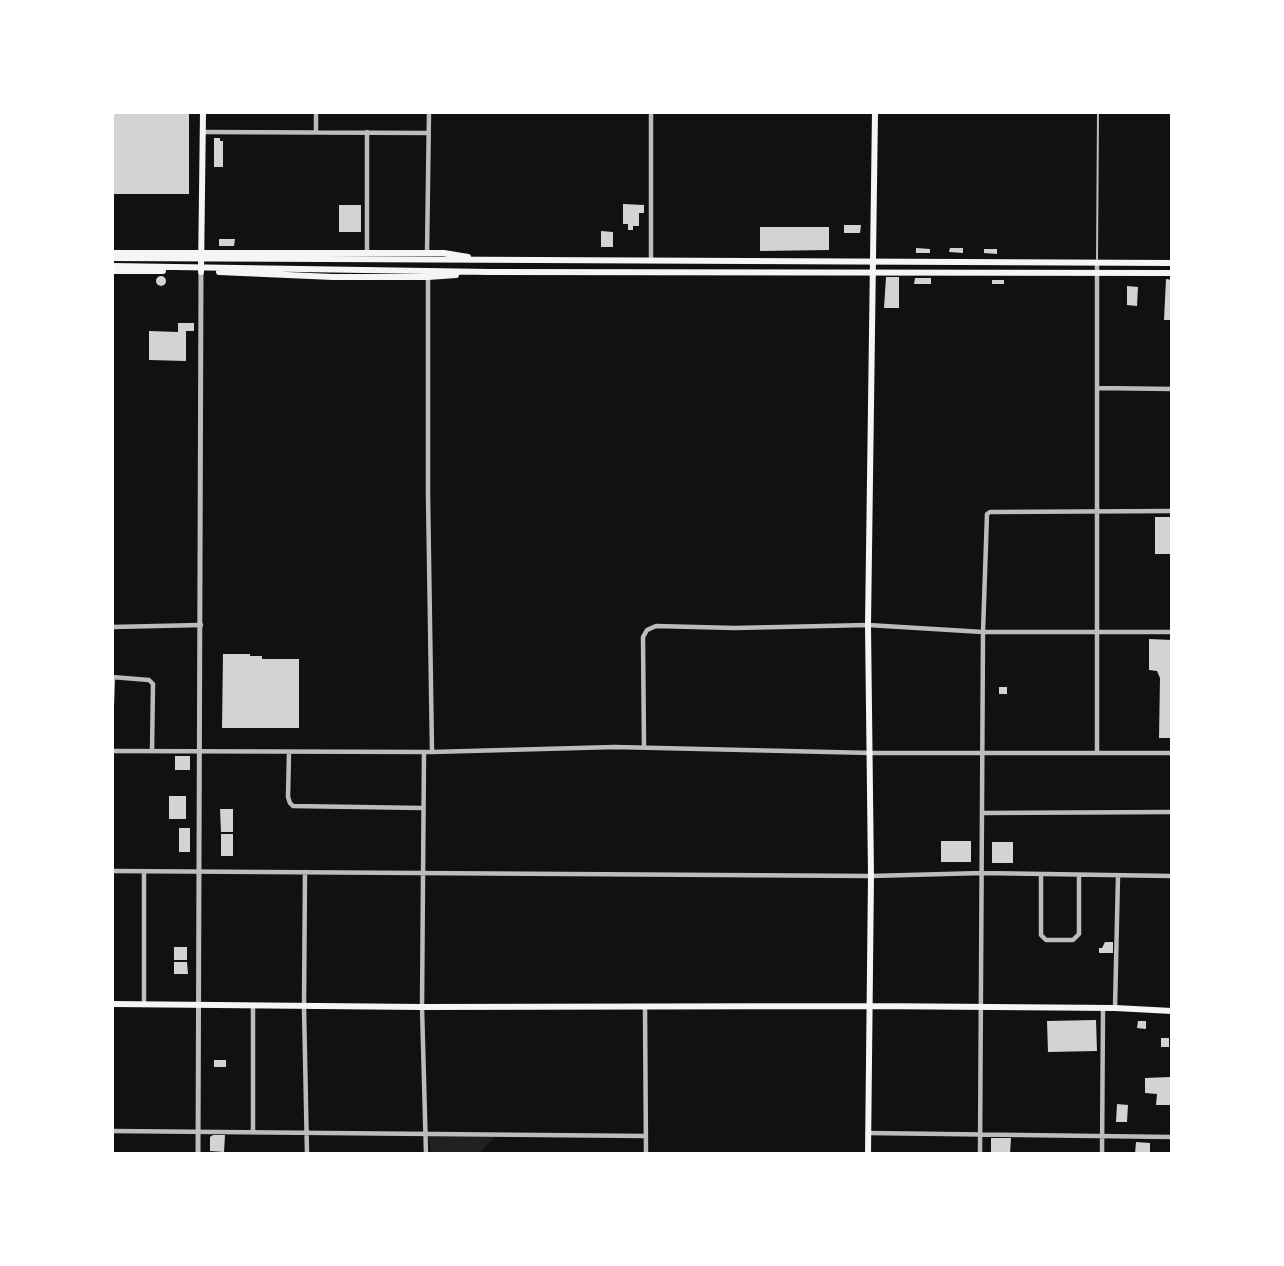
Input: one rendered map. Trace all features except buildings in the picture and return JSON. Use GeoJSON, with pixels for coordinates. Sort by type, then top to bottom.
{"type":"FeatureCollection","features":[{"type":"Feature","properties":{"kind":"main road"},"geometry":{"type":"LineString","coordinates":[[201,271],[203,112]]}},
{"type":"Feature","properties":{"kind":"main road"},"geometry":{"type":"LineString","coordinates":[[868,1154],[872,753],[868,625],[875,112]]}},
{"type":"Feature","properties":{"kind":"main road"},"geometry":{"type":"LineString","coordinates":[[112,255],[444,253],[490,260]]}},
{"type":"Feature","properties":{"kind":"main road"},"geometry":{"type":"LineString","coordinates":[[112,255],[324,260],[1172,263]]}},
{"type":"Feature","properties":{"kind":"main road"},"geometry":{"type":"LineString","coordinates":[[112,268],[333,277],[428,277],[490,272]]}},
{"type":"Feature","properties":{"kind":"main road"},"geometry":{"type":"LineString","coordinates":[[112,268],[490,272],[1172,273]]}},
{"type":"Feature","properties":{"kind":"main road"},"geometry":{"type":"LineString","coordinates":[[112,1004],[304,1007],[869,1006],[1170,1010]]}},
{"type":"Feature","properties":{"kind":"street"},"geometry":{"type":"LineString","coordinates":[[316,112],[316,132]]}},
{"type":"Feature","properties":{"kind":"street"},"geometry":{"type":"LineString","coordinates":[[427,254],[429,112]]}},
{"type":"Feature","properties":{"kind":"street"},"geometry":{"type":"LineString","coordinates":[[651,261],[652,112]]}},
{"type":"Feature","properties":{"kind":"street"},"geometry":{"type":"LineString","coordinates":[[203,132],[428,133]]}},
{"type":"Feature","properties":{"kind":"street"},"geometry":{"type":"LineString","coordinates":[[367,132],[367,254]]}},
{"type":"Feature","properties":{"kind":"street"},"geometry":{"type":"LineString","coordinates":[[1097,263],[1097,752]]}},
{"type":"Feature","properties":{"kind":"street"},"geometry":{"type":"LineString","coordinates":[[198,1154],[201,271]]}},
{"type":"Feature","properties":{"kind":"street"},"geometry":{"type":"LineString","coordinates":[[428,277],[432,752]]}},
{"type":"Feature","properties":{"kind":"street"},"geometry":{"type":"LineString","coordinates":[[1097,388],[1172,389]]}},
{"type":"Feature","properties":{"kind":"street"},"geometry":{"type":"LineString","coordinates":[[980,1154],[983,632],[988,512],[1172,511]]}},
{"type":"Feature","properties":{"kind":"street"},"geometry":{"type":"LineString","coordinates":[[112,627],[201,625]]}},
{"type":"Feature","properties":{"kind":"street"},"geometry":{"type":"LineString","coordinates":[[644,747],[643,637],[647,630],[656,626],[735,628],[868,625],[983,632],[1172,632]]}},
{"type":"Feature","properties":{"kind":"street"},"geometry":{"type":"LineString","coordinates":[[112,704],[113,677],[149,680],[153,684],[152,751]]}},
{"type":"Feature","properties":{"kind":"street"},"geometry":{"type":"LineString","coordinates":[[112,751],[432,752],[644,747],[872,753],[1172,753]]}},
{"type":"Feature","properties":{"kind":"street"},"geometry":{"type":"LineString","coordinates":[[289,752],[288,797],[293,806],[422,808]]}},
{"type":"Feature","properties":{"kind":"street"},"geometry":{"type":"LineString","coordinates":[[424,752],[422,1007],[426,1154]]}},
{"type":"Feature","properties":{"kind":"street"},"geometry":{"type":"LineString","coordinates":[[982,813],[1172,812]]}},
{"type":"Feature","properties":{"kind":"street"},"geometry":{"type":"LineString","coordinates":[[112,870],[1172,876]]}},
{"type":"Feature","properties":{"kind":"street"},"geometry":{"type":"LineString","coordinates":[[144,871],[144,1005]]}},
{"type":"Feature","properties":{"kind":"street"},"geometry":{"type":"LineString","coordinates":[[304,872],[307,1154]]}},
{"type":"Feature","properties":{"kind":"street"},"geometry":{"type":"LineString","coordinates":[[1041,876],[1041,935],[1046,940],[1073,940],[1079,934],[1079,876]]}},
{"type":"Feature","properties":{"kind":"street"},"geometry":{"type":"LineString","coordinates":[[1115,1009],[1118,876]]}},
{"type":"Feature","properties":{"kind":"street"},"geometry":{"type":"LineString","coordinates":[[253,1006],[253,1132]]}},
{"type":"Feature","properties":{"kind":"street"},"geometry":{"type":"LineString","coordinates":[[645,1006],[646,1154]]}},
{"type":"Feature","properties":{"kind":"street"},"geometry":{"type":"LineString","coordinates":[[1102,1154],[1103,1009]]}},
{"type":"Feature","properties":{"kind":"street"},"geometry":{"type":"LineString","coordinates":[[112,1131],[646,1136]]}},
{"type":"Feature","properties":{"kind":"street"},"geometry":{"type":"LineString","coordinates":[[867,1133],[1172,1137]]}},
{"type":"Feature","properties":{"kind":"lane"},"geometry":{"type":"LineString","coordinates":[[1097,263],[1098,112]]}},
{"type":"Feature","properties":{"kind":"shaded area"},"geometry":{"type":"Polygon","coordinates":[[[428,1133],[497,1134],[479,1154],[431,1154],[428,1133]]]}}]}
